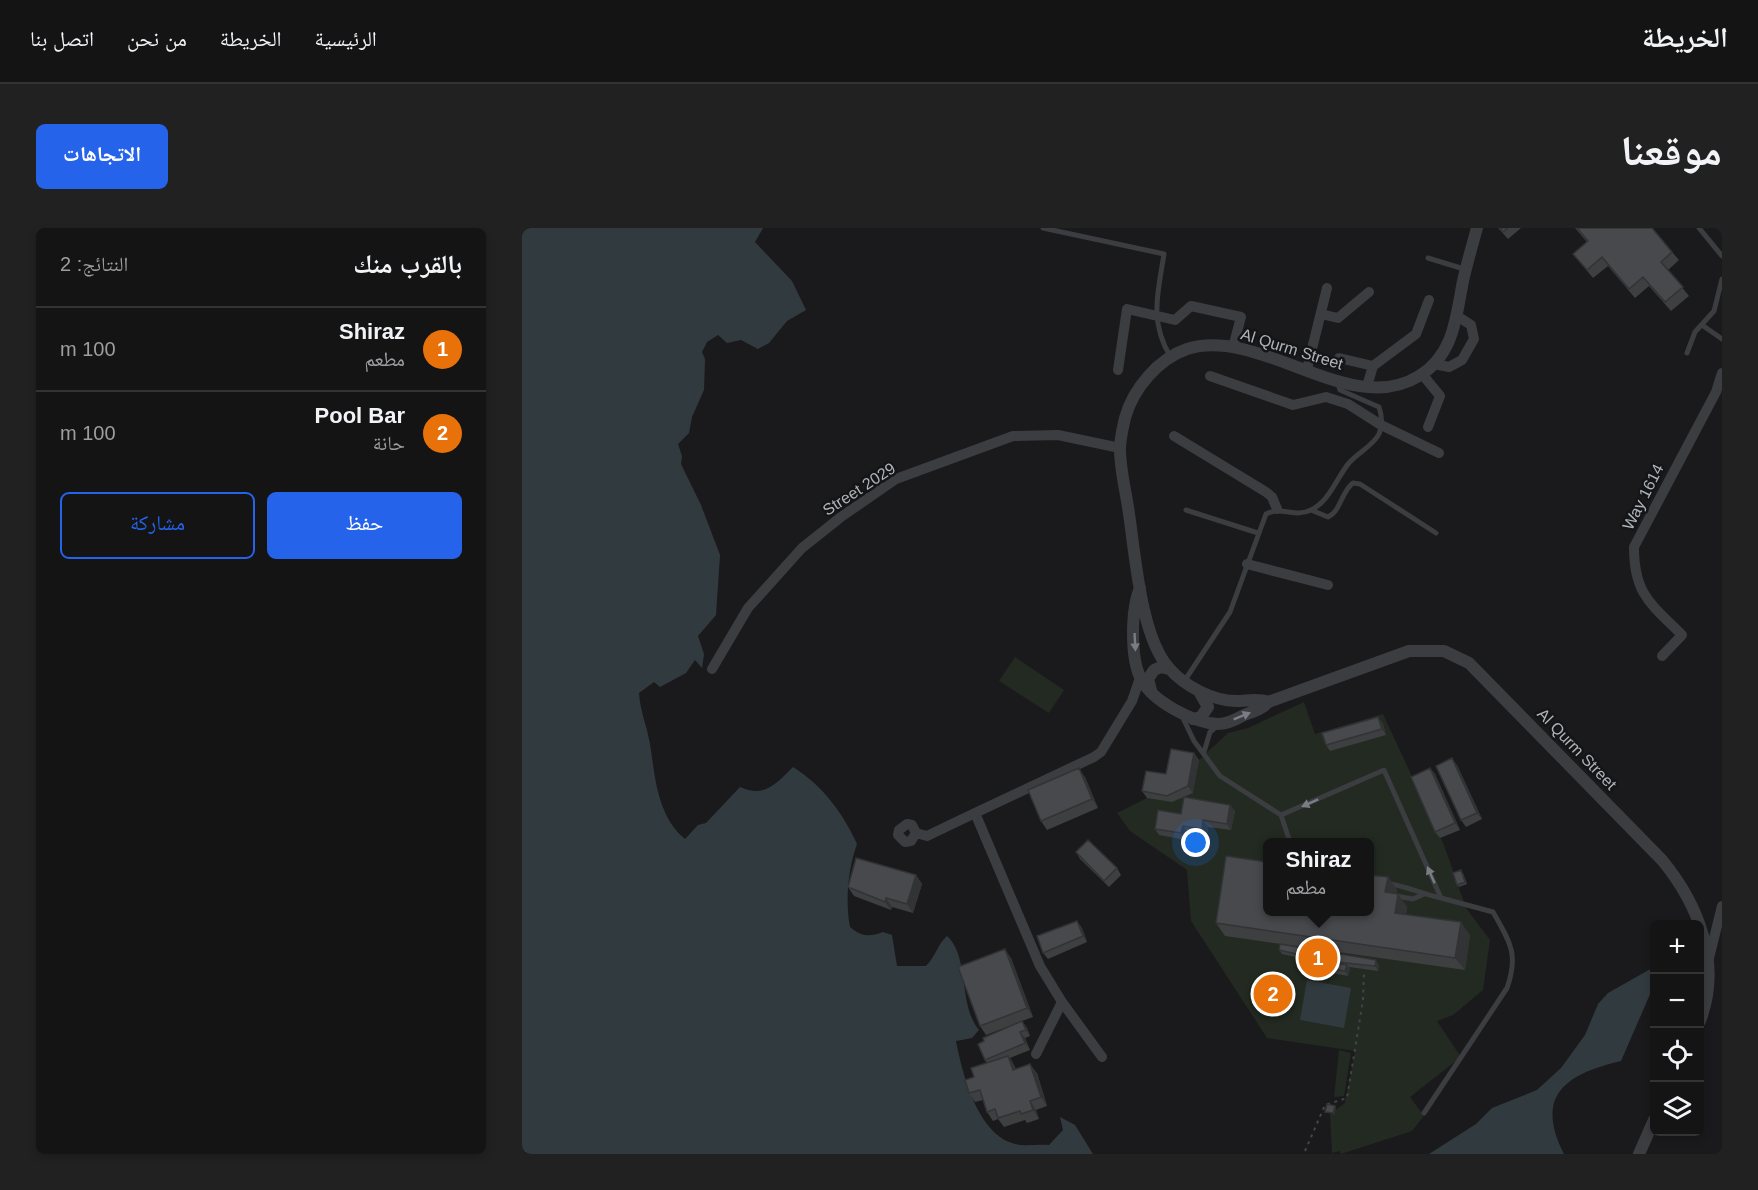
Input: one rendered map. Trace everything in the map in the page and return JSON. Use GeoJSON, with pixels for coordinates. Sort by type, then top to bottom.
{"type":"FeatureCollection","features":[{"type":"Feature","properties":{"kind":"street","name":"Al Qurm Street"},"geometry":{"type":"LineString","coordinates":[[1268,702],[1261,699],[1222,701],[1200,693],[1169,669],[1152,639],[1140,588],[1120,448],[1126,416],[1140,386],[1161,363],[1186,350],[1215,344],[1233,347],[1357,386],[1390,386],[1422,374],[1440,360],[1454,332],[1477,228]]}},
{"type":"Feature","properties":{"kind":"street"},"geometry":{"type":"LineString","coordinates":[[1307,369],[1327,288]]}},
{"type":"Feature","properties":{"kind":"street"},"geometry":{"type":"LineString","coordinates":[[1320,314],[1338,318],[1369,291]]}},
{"type":"Feature","properties":{"kind":"street"},"geometry":{"type":"LineString","coordinates":[[1367,386],[1372,366],[1416,334],[1429,300]]}},
{"type":"Feature","properties":{"kind":"street"},"geometry":{"type":"LineString","coordinates":[[1118,370],[1127,309],[1175,320],[1191,306],[1241,317],[1233,347]]}},
{"type":"Feature","properties":{"kind":"street"},"geometry":{"type":"LineString","coordinates":[[1434,364],[1449,367],[1462,360],[1474,339],[1471,325],[1456,316]]}},
{"type":"Feature","properties":{"kind":"street"},"geometry":{"type":"LineString","coordinates":[[1339,358],[1372,366]]}},
{"type":"Feature","properties":{"kind":"street","name":"Way 1614"},"geometry":{"type":"LineString","coordinates":[[1662,656],[1682,634],[1641,590],[1634,572],[1634,547],[1716,392],[1722,373]]}},
{"type":"Feature","properties":{"kind":"street"},"geometry":{"type":"LineString","coordinates":[[1422,374],[1440,396],[1428,427]]}},
{"type":"Feature","properties":{"kind":"street"},"geometry":{"type":"LineString","coordinates":[[1210,376],[1293,405],[1326,396],[1348,404],[1381,425],[1439,453]]}},
{"type":"Feature","properties":{"kind":"street","name":"Street 2029"},"geometry":{"type":"LineString","coordinates":[[712,669],[748,608],[802,548],[841,517],[896,479],[1013,436],[1058,435],[1120,448]]}},
{"type":"Feature","properties":{"kind":"street"},"geometry":{"type":"LineString","coordinates":[[1174,436],[1266,492],[1272,497],[1277,509]]}},
{"type":"Feature","properties":{"kind":"street"},"geometry":{"type":"LineString","coordinates":[[1247,564],[1328,585]]}},
{"type":"Feature","properties":{"kind":"street","name":"Al Qurm Street"},"geometry":{"type":"LineString","coordinates":[[1140,588],[1134,602],[1134,645],[1140,678]]}},
{"type":"Feature","properties":{"kind":"street","name":"Al Qurm Street"},"geometry":{"type":"LineString","coordinates":[[1219,724],[1265,706],[1268,702],[1396,654],[1423,650],[1444,651],[1459,657],[1481,673],[1681,883],[1701,923],[1709,958],[1709,994],[1704,1009]]}},
{"type":"Feature","properties":{"kind":"street"},"geometry":{"type":"LineString","coordinates":[[1152,692],[1148,679],[1151,674],[1161,667],[1169,669]]}},
{"type":"Feature","properties":{"kind":"street"},"geometry":{"type":"LineString","coordinates":[[1140,678],[1152,692],[1187,716],[1219,724]]}},
{"type":"Feature","properties":{"kind":"street"},"geometry":{"type":"LineString","coordinates":[[916,833],[927,836],[1094,757],[1101,752],[1132,701],[1140,678]]}},
{"type":"Feature","properties":{"kind":"street"},"geometry":{"type":"LineString","coordinates":[[1187,716],[1201,717],[1208,707],[1200,693]]}},
{"type":"Feature","properties":{"kind":"street"},"geometry":{"type":"LineString","coordinates":[[975,813],[1040,966],[1062,1002],[1102,1057]]}},
{"type":"Feature","properties":{"kind":"street"},"geometry":{"type":"LineString","coordinates":[[1709,958],[1722,906]]}},
{"type":"Feature","properties":{"kind":"street"},"geometry":{"type":"LineString","coordinates":[[1036,1054],[1062,1002]]}},
{"type":"Feature","properties":{"kind":"street"},"geometry":{"type":"LineString","coordinates":[[1639,1154],[1650,1129]]}},
{"type":"Feature","properties":{"kind":"lane"},"geometry":{"type":"LineString","coordinates":[[1043,228],[1164,254],[1155,314],[1160,339],[1170,358]]}},
{"type":"Feature","properties":{"kind":"lane"},"geometry":{"type":"LineString","coordinates":[[1699,228],[1722,255]]}},
{"type":"Feature","properties":{"kind":"lane"},"geometry":{"type":"LineString","coordinates":[[1428,258],[1466,270]]}},
{"type":"Feature","properties":{"kind":"lane"},"geometry":{"type":"LineString","coordinates":[[1687,354],[1695,332],[1714,311],[1722,279]]}},
{"type":"Feature","properties":{"kind":"lane"},"geometry":{"type":"LineString","coordinates":[[1702,325],[1722,339]]}},
{"type":"Feature","properties":{"kind":"lane"},"geometry":{"type":"LineString","coordinates":[[1185,680],[1230,612],[1266,514],[1277,509],[1293,513],[1311,510],[1326,497],[1348,463],[1374,441],[1382,417],[1378,407],[1340,390],[1336,379]]}},
{"type":"Feature","properties":{"kind":"lane"},"geometry":{"type":"LineString","coordinates":[[1311,510],[1328,518],[1334,514],[1346,488],[1353,483],[1360,484],[1436,533]]}},
{"type":"Feature","properties":{"kind":"lane"},"geometry":{"type":"LineString","coordinates":[[1186,510],[1258,533]]}},
{"type":"Feature","properties":{"kind":"lane"},"geometry":{"type":"LineString","coordinates":[[1187,716],[1194,741],[1220,776],[1281,815],[1288,838]]}},
{"type":"Feature","properties":{"kind":"lane"},"geometry":{"type":"LineString","coordinates":[[1204,752],[1210,732],[1219,724]]}},
{"type":"Feature","properties":{"kind":"lane"},"geometry":{"type":"LineString","coordinates":[[1281,815],[1384,770],[1441,898]]}},
{"type":"Feature","properties":{"kind":"lane"},"geometry":{"type":"LineString","coordinates":[[1384,883],[1407,886],[1424,894],[1493,912],[1512,946],[1514,968],[1507,988],[1424,1113]]}},
{"type":"Feature","properties":{"kind":"lane"},"geometry":{"type":"LineString","coordinates":[[1396,896],[1413,899],[1424,894]]}},
{"type":"Feature","properties":{"kind":"path"},"geometry":{"type":"LineString","coordinates":[[1305,1151],[1325,1105],[1347,1098],[1364,1000],[1364,972]]}},
{"type":"Feature","properties":{"kind":"shaded area"},"geometry":{"type":"Polygon","coordinates":[[[522,228],[763,228],[755,242],[792,281],[806,310],[787,321],[769,343],[758,349],[741,340],[727,343],[718,335],[707,342],[702,352],[705,359],[704,390],[692,417],[689,433],[678,444],[682,456],[681,464],[701,505],[720,555],[716,615],[698,636],[704,654],[702,668],[695,660],[686,673],[660,687],[654,682],[639,693],[663,807],[668,819],[685,839],[698,825],[706,823],[740,787],[756,791],[769,788],[793,767],[804,774],[831,801],[857,844],[848,885],[850,927],[866,935],[883,932],[892,935],[897,966],[926,966],[947,936],[954,945],[962,968],[968,1008],[979,1030],[972,1038],[956,1041],[973,1100],[989,1127],[1000,1137],[1012,1143],[1049,1145],[1063,1130],[1060,1117],[1075,1125],[1093,1154],[522,1154],[522,228]]]}},
{"type":"Feature","properties":{"kind":"shaded area"},"geometry":{"type":"Polygon","coordinates":[[[1015,657],[1064,690],[1049,713],[999,681],[1015,657]]]}},
{"type":"Feature","properties":{"kind":"shaded area"},"geometry":{"type":"Polygon","coordinates":[[[1304,702],[1315,734],[1383,714],[1444,845],[1466,908],[1490,940],[1483,990],[1453,1015],[1437,1021],[1461,1057],[1410,1097],[1424,1116],[1412,1131],[1341,1154],[1340,1151],[1332,1153],[1330,1114],[1345,1103],[1355,1051],[1267,1038],[1191,921],[1187,870],[1130,831],[1117,813],[1147,798],[1193,793],[1199,760],[1228,733],[1248,728],[1304,702]]]}},
{"type":"Feature","properties":{"kind":"shaded area"},"geometry":{"type":"Polygon","coordinates":[[[1650,969],[1650,994],[1621,1061],[1602,1066],[1571,1081],[1561,1090],[1554,1102],[1553,1116],[1556,1134],[1564,1154],[1429,1154],[1476,1124],[1492,1108],[1537,1090],[1561,1068],[1585,1035],[1598,1004],[1608,993],[1650,969]]]}},
{"type":"Feature","properties":{"kind":"shaded area"},"geometry":{"type":"Polygon","coordinates":[[[1307,980],[1351,988],[1344,1028],[1300,1020],[1307,980]]]}},
{"type":"Feature","properties":{"kind":"shaded area"},"geometry":{"type":"Polygon","coordinates":[[[1339,1050],[1351,1053],[1344,1096],[1334,1097],[1339,1050]]]}},
{"type":"Feature","properties":{"kind":"building"},"geometry":{"type":"Polygon","coordinates":[[[1577,228],[1652,228],[1672,252],[1661,262],[1683,287],[1665,302],[1643,277],[1629,289],[1602,257],[1587,270],[1573,254],[1588,241],[1577,228]]]}},
{"type":"Feature","properties":{"kind":"building"},"geometry":{"type":"Polygon","coordinates":[[[1378,717],[1382,729],[1326,745],[1322,733],[1378,717]]]}},
{"type":"Feature","properties":{"kind":"building"},"geometry":{"type":"Polygon","coordinates":[[[1171,749],[1194,753],[1188,786],[1167,796],[1142,791],[1146,771],[1166,774],[1171,749]]]}},
{"type":"Feature","properties":{"kind":"building"},"geometry":{"type":"Polygon","coordinates":[[[1452,758],[1477,813],[1461,820],[1436,766],[1452,758]]]}},
{"type":"Feature","properties":{"kind":"building"},"geometry":{"type":"Polygon","coordinates":[[[1079,768],[1092,799],[1041,821],[1028,790],[1079,768]]]}},
{"type":"Feature","properties":{"kind":"building"},"geometry":{"type":"Polygon","coordinates":[[[1430,768],[1455,823],[1435,832],[1411,777],[1430,768]]]}},
{"type":"Feature","properties":{"kind":"building"},"geometry":{"type":"Polygon","coordinates":[[[1184,797],[1230,805],[1227,824],[1203,820],[1202,829],[1183,826],[1181,833],[1155,829],[1158,810],[1181,814],[1184,797]]]}},
{"type":"Feature","properties":{"kind":"building"},"geometry":{"type":"Polygon","coordinates":[[[1088,840],[1117,868],[1104,881],[1076,852],[1088,840]]]}},
{"type":"Feature","properties":{"kind":"building"},"geometry":{"type":"Polygon","coordinates":[[[1226,856],[1263,861],[1263,916],[1374,916],[1374,876],[1388,877],[1385,892],[1398,894],[1395,913],[1461,922],[1455,958],[1216,923],[1226,856]]]}},
{"type":"Feature","properties":{"kind":"building"},"geometry":{"type":"Polygon","coordinates":[[[856,858],[916,875],[907,904],[886,898],[885,902],[848,887],[856,858]]]}},
{"type":"Feature","properties":{"kind":"building"},"geometry":{"type":"Polygon","coordinates":[[[1461,870],[1465,882],[1457,885],[1453,873],[1461,870]]]}},
{"type":"Feature","properties":{"kind":"building"},"geometry":{"type":"Polygon","coordinates":[[[1077,921],[1083,936],[1043,953],[1037,936],[1077,921]]]}},
{"type":"Feature","properties":{"kind":"building"},"geometry":{"type":"Polygon","coordinates":[[[1280,944],[1376,960],[1375,966],[1326,961],[1279,950],[1280,944]]]}},
{"type":"Feature","properties":{"kind":"building"},"geometry":{"type":"Polygon","coordinates":[[[1005,949],[1027,1008],[980,1026],[958,967],[1005,949]]]}},
{"type":"Feature","properties":{"kind":"building"},"geometry":{"type":"Polygon","coordinates":[[[1314,960],[1347,965],[1345,971],[1313,966],[1314,960]]]}},
{"type":"Feature","properties":{"kind":"building"},"geometry":{"type":"Polygon","coordinates":[[[1267,981],[1277,982],[1279,988],[1277,995],[1264,997],[1260,986],[1267,981]]]}},
{"type":"Feature","properties":{"kind":"building"},"geometry":{"type":"Polygon","coordinates":[[[1022,1021],[1026,1030],[1020,1032],[1025,1043],[985,1060],[978,1044],[984,1041],[983,1038],[1022,1021]]]}},
{"type":"Feature","properties":{"kind":"building"},"geometry":{"type":"Polygon","coordinates":[[[1008,1056],[1013,1070],[1030,1064],[1041,1097],[1030,1101],[1033,1110],[1021,1114],[1020,1111],[998,1118],[995,1109],[987,1112],[980,1090],[969,1093],[965,1080],[974,1077],[971,1068],[1008,1056]]]}},
{"type":"Feature","properties":{"kind":"building"},"geometry":{"type":"Polygon","coordinates":[[[1327,1104],[1335,1106],[1333,1113],[1325,1112],[1327,1104]]]}},
{"type":"Feature","properties":{"kind":"place","name":"Shiraz"},"geometry":{"type":"Point","coordinates":[1318,958]}},
{"type":"Feature","properties":{"kind":"place","name":"Pool Bar"},"geometry":{"type":"Point","coordinates":[1273,994]}}]}
